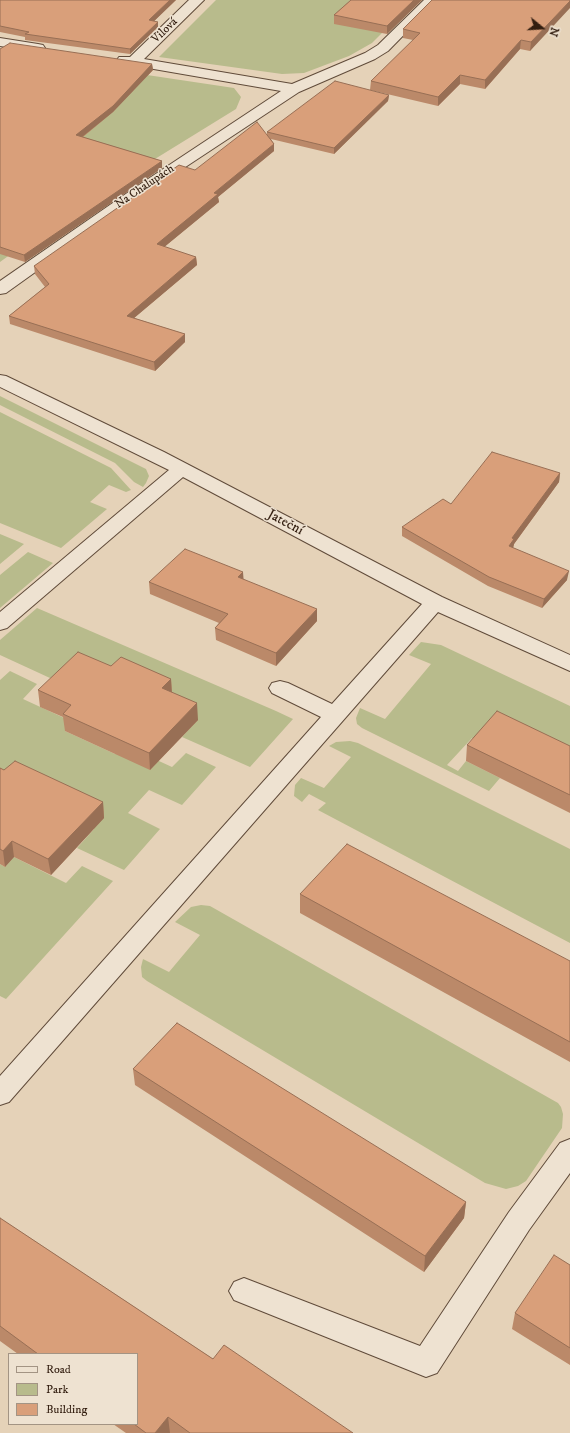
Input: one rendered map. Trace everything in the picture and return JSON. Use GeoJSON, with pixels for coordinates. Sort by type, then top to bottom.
{"type":"FeatureCollection","features":[{"type":"Feature","properties":{"kind":"street","name":"Vilová"},"geometry":{"type":"LineString","coordinates":[[134,61],[197,0]]}},
{"type":"Feature","properties":{"kind":"street","name":"Na Chalupách"},"geometry":{"type":"LineString","coordinates":[[0,289],[138,192],[294,89],[370,56],[384,48],[431,0]]}},
{"type":"Feature","properties":{"kind":"street"},"geometry":{"type":"LineString","coordinates":[[0,42],[47,49]]}},
{"type":"Feature","properties":{"kind":"street"},"geometry":{"type":"LineString","coordinates":[[110,58],[294,89]]}},
{"type":"Feature","properties":{"kind":"street","name":"Jateční"},"geometry":{"type":"LineString","coordinates":[[0,380],[182,469],[436,602],[570,664]]}},
{"type":"Feature","properties":{"kind":"street"},"geometry":{"type":"LineString","coordinates":[[0,623],[182,469]]}},
{"type":"Feature","properties":{"kind":"street"},"geometry":{"type":"LineString","coordinates":[[0,1094],[436,602]]}},
{"type":"Feature","properties":{"kind":"street"},"geometry":{"type":"LineString","coordinates":[[280,688],[336,715]]}},
{"type":"Feature","properties":{"kind":"street"},"geometry":{"type":"LineString","coordinates":[[244,1291],[426,1363],[519,1221],[570,1151]]}},
{"type":"Feature","properties":{"kind":"green space"},"geometry":{"type":"Polygon","coordinates":[[[216,0],[415,0],[372,43],[349,56],[304,73],[282,74],[159,57],[216,0]]]}},
{"type":"Feature","properties":{"kind":"green space"},"geometry":{"type":"Polygon","coordinates":[[[0,53],[234,88],[241,97],[236,109],[69,212],[0,262],[0,53]]]}},
{"type":"Feature","properties":{"kind":"green space"},"geometry":{"type":"Polygon","coordinates":[[[0,396],[146,469],[149,476],[146,483],[143,487],[134,482],[115,463],[0,405],[0,396]]]}},
{"type":"Feature","properties":{"kind":"green space"},"geometry":{"type":"Polygon","coordinates":[[[0,412],[111,468],[131,490],[126,492],[109,485],[90,502],[107,509],[61,548],[0,523],[0,412]]]}},
{"type":"Feature","properties":{"kind":"green space"},"geometry":{"type":"Polygon","coordinates":[[[0,534],[24,544],[0,564],[0,534]]]}},
{"type":"Feature","properties":{"kind":"green space"},"geometry":{"type":"Polygon","coordinates":[[[28,552],[53,563],[0,608],[0,575],[28,552]]]}},
{"type":"Feature","properties":{"kind":"green space"},"geometry":{"type":"Polygon","coordinates":[[[37,608],[293,719],[250,767],[182,737],[197,720],[63,684],[0,655],[0,640],[37,608]]]}},
{"type":"Feature","properties":{"kind":"green space"},"geometry":{"type":"Polygon","coordinates":[[[421,642],[441,645],[570,706],[570,763],[472,738],[447,765],[458,771],[466,761],[500,778],[489,791],[362,728],[357,724],[356,718],[360,708],[385,719],[431,664],[409,655],[421,642]]]}},
{"type":"Feature","properties":{"kind":"green space"},"geometry":{"type":"Polygon","coordinates":[[[10,671],[37,684],[23,699],[73,722],[65,731],[115,754],[124,745],[172,767],[186,753],[216,767],[182,805],[149,790],[128,813],[160,829],[124,870],[77,848],[94,829],[0,784],[0,680],[10,671]]]}},
{"type":"Feature","properties":{"kind":"green space"},"geometry":{"type":"Polygon","coordinates":[[[350,741],[358,743],[570,849],[570,943],[318,810],[326,803],[309,794],[302,802],[294,796],[295,785],[301,778],[324,788],[351,757],[329,746],[336,742],[350,741]]]}},
{"type":"Feature","properties":{"kind":"green space"},"geometry":{"type":"Polygon","coordinates":[[[14,857],[66,883],[82,866],[113,881],[6,999],[0,996],[0,864],[5,867],[14,857]]]}},
{"type":"Feature","properties":{"kind":"green space"},"geometry":{"type":"Polygon","coordinates":[[[201,905],[210,906],[558,1103],[563,1114],[562,1128],[526,1181],[518,1186],[506,1189],[485,1183],[142,977],[141,967],[143,959],[169,972],[200,935],[175,922],[191,907],[201,905]]]}},
{"type":"Feature","properties":{"kind":"building"},"geometry":{"type":"Polygon","coordinates":[[[0,0],[170,0],[149,20],[158,22],[130,49],[25,34],[29,32],[0,26],[0,0]]]}},
{"type":"Feature","properties":{"kind":"building"},"geometry":{"type":"Polygon","coordinates":[[[351,0],[414,0],[387,26],[334,15],[351,0]]]}},
{"type":"Feature","properties":{"kind":"building"},"geometry":{"type":"Polygon","coordinates":[[[432,0],[570,1],[531,42],[521,40],[485,80],[460,75],[438,97],[371,81],[420,33],[403,29],[432,0]]]}},
{"type":"Feature","properties":{"kind":"building"},"geometry":{"type":"Polygon","coordinates":[[[10,43],[152,64],[113,106],[76,135],[162,161],[24,255],[0,247],[0,49],[10,43]]]}},
{"type":"Feature","properties":{"kind":"building"},"geometry":{"type":"Polygon","coordinates":[[[335,81],[389,95],[334,148],[267,132],[335,81]]]}},
{"type":"Feature","properties":{"kind":"building"},"geometry":{"type":"Polygon","coordinates":[[[257,122],[274,144],[214,193],[218,194],[157,244],[196,257],[127,316],[185,334],[154,362],[9,316],[49,284],[34,266],[179,165],[195,170],[257,122]]]}},
{"type":"Feature","properties":{"kind":"building"},"geometry":{"type":"Polygon","coordinates":[[[492,452],[560,473],[512,538],[514,539],[509,546],[569,571],[544,599],[489,577],[402,527],[443,499],[451,504],[492,452]]]}},
{"type":"Feature","properties":{"kind":"building"},"geometry":{"type":"Polygon","coordinates":[[[185,549],[243,572],[238,577],[317,609],[276,653],[215,628],[228,614],[149,582],[185,549]]]}},
{"type":"Feature","properties":{"kind":"building"},"geometry":{"type":"Polygon","coordinates":[[[78,652],[111,666],[121,657],[171,679],[162,688],[197,703],[149,753],[63,714],[71,705],[38,690],[78,652]]]}},
{"type":"Feature","properties":{"kind":"building"},"geometry":{"type":"Polygon","coordinates":[[[497,711],[570,746],[570,795],[467,745],[497,711]]]}},
{"type":"Feature","properties":{"kind":"building"},"geometry":{"type":"Polygon","coordinates":[[[15,761],[103,802],[48,859],[12,841],[3,851],[0,849],[0,768],[4,770],[15,761]]]}},
{"type":"Feature","properties":{"kind":"building"},"geometry":{"type":"Polygon","coordinates":[[[347,844],[570,961],[570,1042],[300,894],[347,844]]]}},
{"type":"Feature","properties":{"kind":"building"},"geometry":{"type":"Polygon","coordinates":[[[177,1023],[466,1202],[425,1256],[133,1069],[177,1023]]]}},
{"type":"Feature","properties":{"kind":"building"},"geometry":{"type":"Polygon","coordinates":[[[0,1218],[213,1359],[224,1345],[353,1433],[190,1433],[168,1417],[155,1433],[146,1433],[135,1425],[138,1425],[138,1353],[37,1353],[0,1326],[0,1218]]]}},
{"type":"Feature","properties":{"kind":"building"},"geometry":{"type":"Polygon","coordinates":[[[554,1255],[570,1265],[570,1348],[515,1313],[554,1255]]]}}]}
